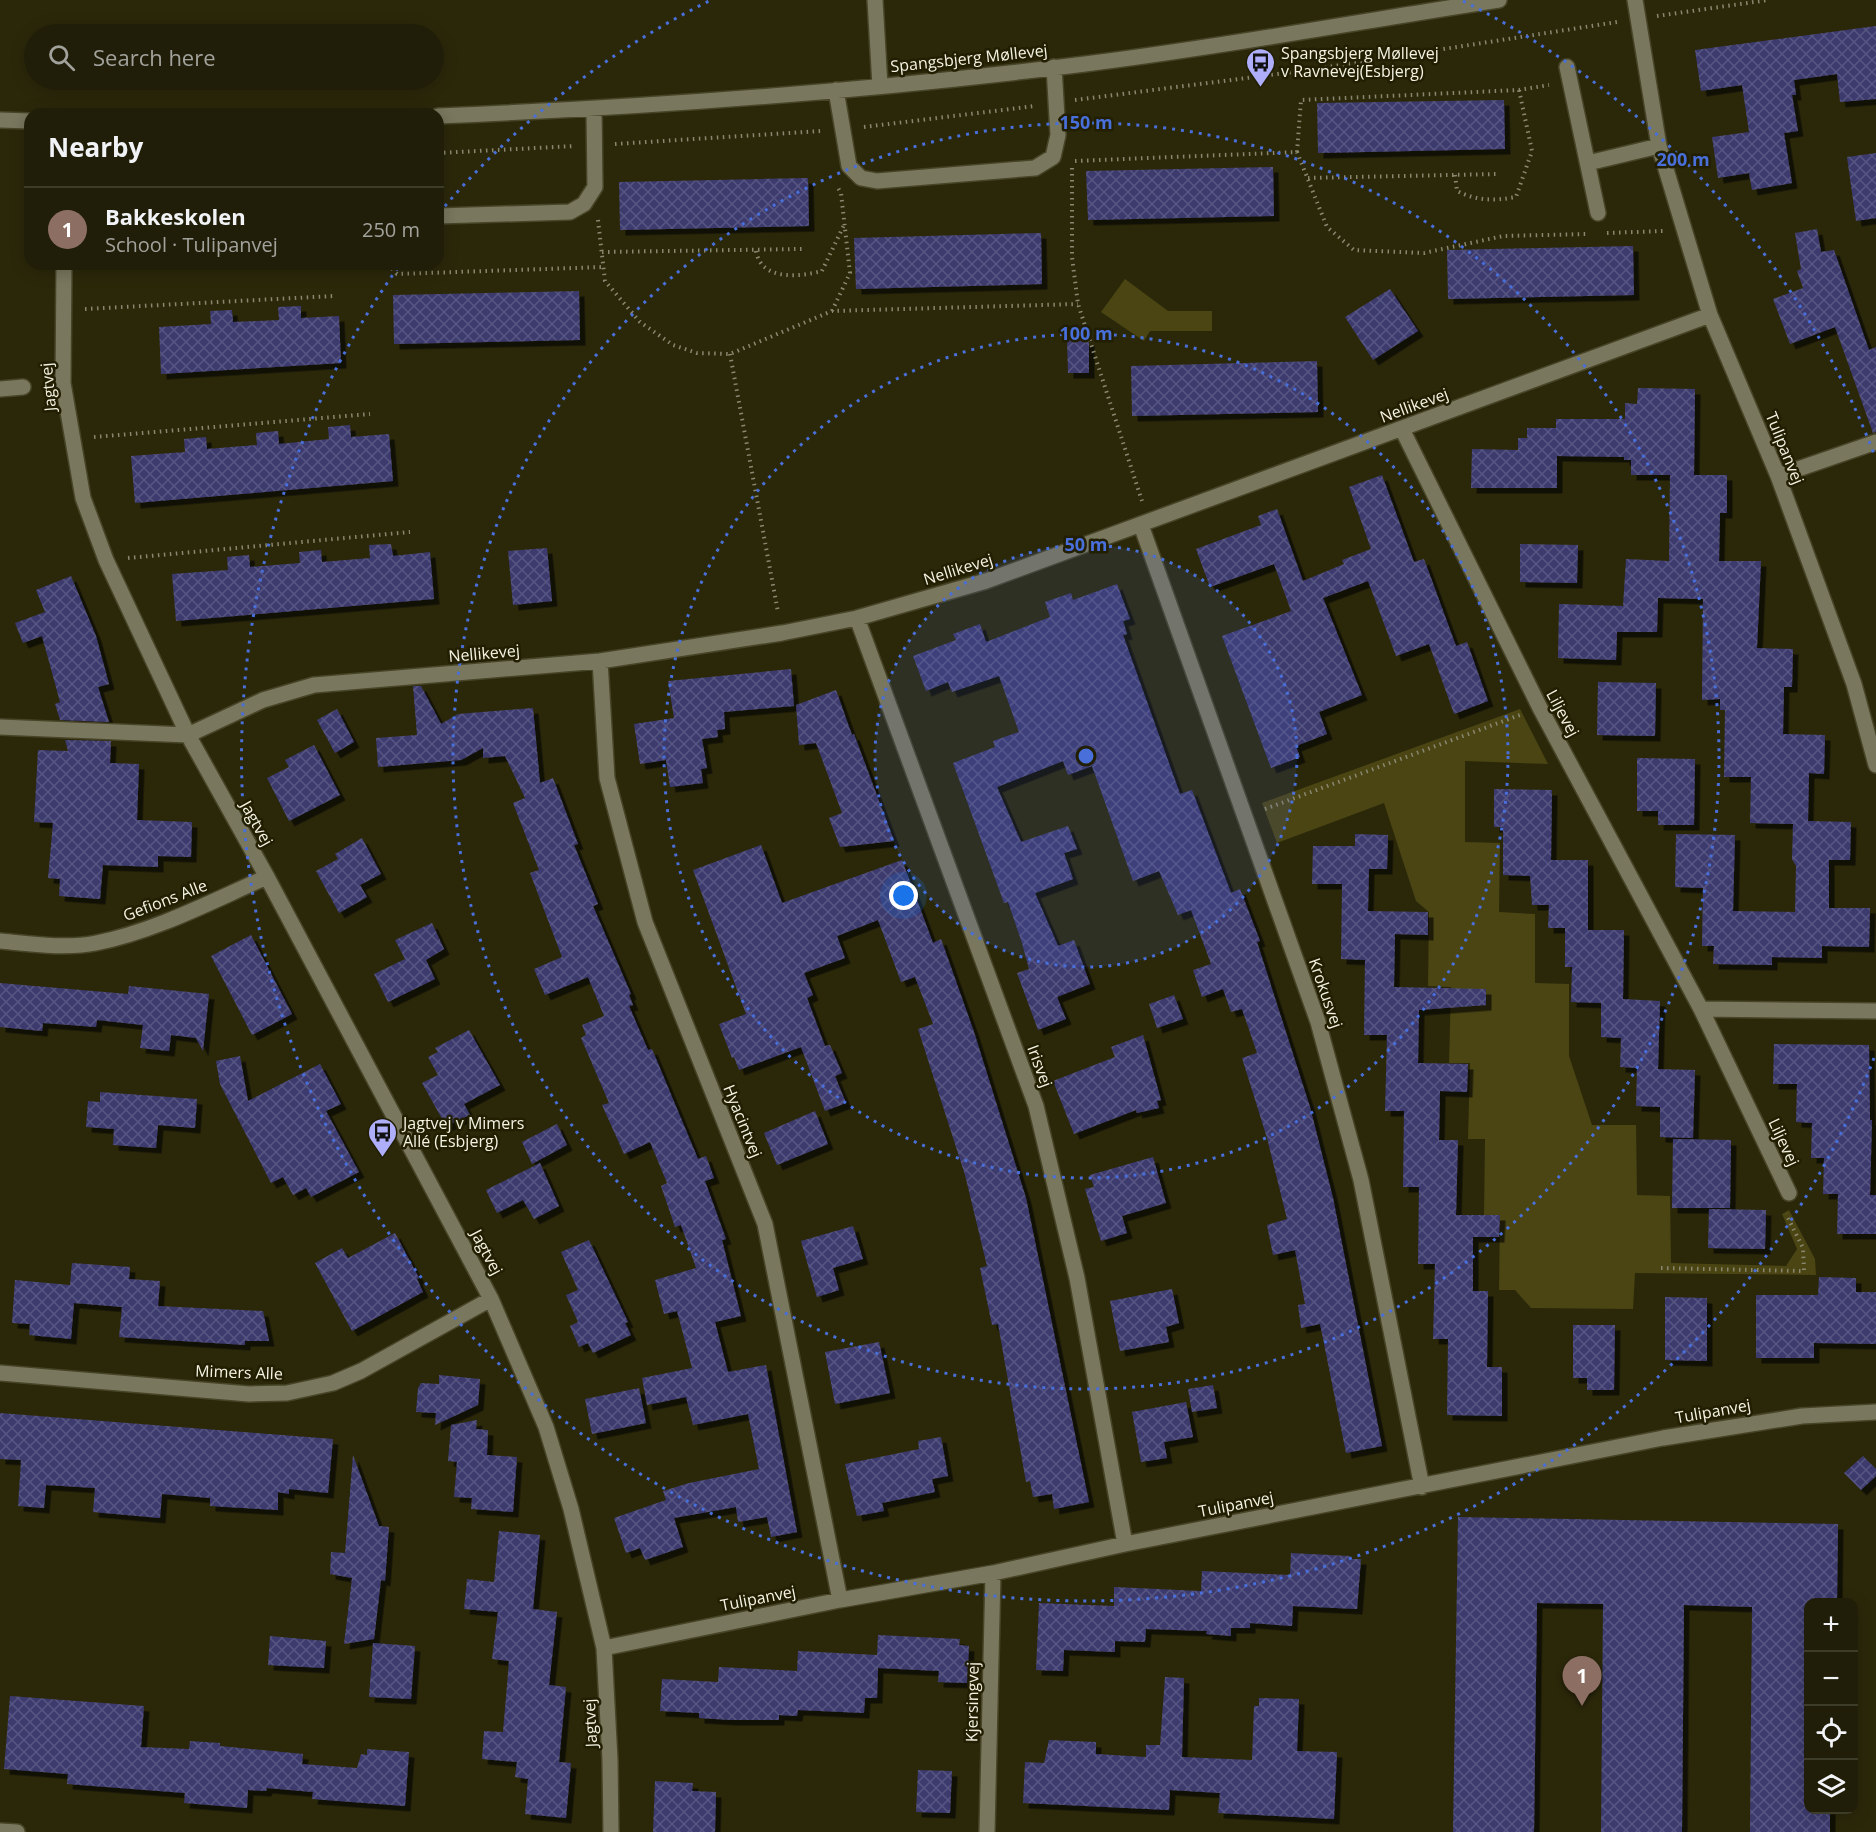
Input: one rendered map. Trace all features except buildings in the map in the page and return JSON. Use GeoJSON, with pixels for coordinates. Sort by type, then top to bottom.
{"type":"FeatureCollection","features":[{"type":"Feature","properties":{"kind":"street"},"geometry":{"type":"LineString","coordinates":[[875,0],[880,86]]}},
{"type":"Feature","properties":{"kind":"street","name":"Spangsbjerg Møllevej"},"geometry":{"type":"LineString","coordinates":[[444,116],[594,109],[836,90],[1054,67],[1499,0]]}},
{"type":"Feature","properties":{"kind":"street","name":"Tulipanvej"},"geometry":{"type":"LineString","coordinates":[[1635,0],[1659,146],[1710,315],[1778,476],[1854,684],[1876,765]]}},
{"type":"Feature","properties":{"kind":"street"},"geometry":{"type":"LineString","coordinates":[[836,90],[849,166],[861,178],[877,181],[1035,168],[1053,157],[1058,135],[1054,67]]}},
{"type":"Feature","properties":{"kind":"street"},"geometry":{"type":"LineString","coordinates":[[1569,75],[1598,213]]}},
{"type":"Feature","properties":{"kind":"street"},"geometry":{"type":"LineString","coordinates":[[444,216],[570,212],[584,204],[595,187],[594,109]]}},
{"type":"Feature","properties":{"kind":"street"},"geometry":{"type":"LineString","coordinates":[[0,120],[24,121]]}},
{"type":"Feature","properties":{"kind":"street"},"geometry":{"type":"LineString","coordinates":[[1588,163],[1659,146]]}},
{"type":"Feature","properties":{"kind":"street","name":"Jagtvej"},"geometry":{"type":"LineString","coordinates":[[64,270],[63,383],[83,498],[106,560],[188,735],[267,878],[491,1299],[546,1426],[571,1509],[604,1648],[611,1832]]}},
{"type":"Feature","properties":{"kind":"street","name":"Nellikevej"},"geometry":{"type":"LineString","coordinates":[[188,735],[263,700],[314,685],[600,662],[782,633],[856,618],[986,581],[1710,315]]}},
{"type":"Feature","properties":{"kind":"street"},"geometry":{"type":"LineString","coordinates":[[0,389],[23,387]]}},
{"type":"Feature","properties":{"kind":"street","name":"Liljevej"},"geometry":{"type":"LineString","coordinates":[[1402,429],[1540,708],[1701,1009],[1789,1193]]}},
{"type":"Feature","properties":{"kind":"street"},"geometry":{"type":"LineString","coordinates":[[1778,476],[1876,442]]}},
{"type":"Feature","properties":{"kind":"street","name":"Krokusvej"},"geometry":{"type":"LineString","coordinates":[[1141,525],[1318,1022],[1361,1180],[1422,1487]]}},
{"type":"Feature","properties":{"kind":"street","name":"Irisvej"},"geometry":{"type":"LineString","coordinates":[[856,618],[1035,1106],[1077,1278],[1125,1544]]}},
{"type":"Feature","properties":{"kind":"street","name":"Hyacintvej"},"geometry":{"type":"LineString","coordinates":[[600,662],[607,778],[645,922],[765,1224],[840,1600]]}},
{"type":"Feature","properties":{"kind":"street"},"geometry":{"type":"LineString","coordinates":[[0,727],[188,735]]}},
{"type":"Feature","properties":{"kind":"street","name":"Gefions Alle"},"geometry":{"type":"LineString","coordinates":[[0,941],[44,945],[95,943],[145,930],[267,878]]}},
{"type":"Feature","properties":{"kind":"street"},"geometry":{"type":"LineString","coordinates":[[1701,1009],[1876,1011]]}},
{"type":"Feature","properties":{"kind":"street","name":"Mimers Alle"},"geometry":{"type":"LineString","coordinates":[[0,1373],[249,1394],[287,1393],[333,1383],[361,1371],[491,1299]]}},
{"type":"Feature","properties":{"kind":"street","name":"Tulipanvej"},"geometry":{"type":"LineString","coordinates":[[604,1648],[1725,1427],[1802,1416],[1876,1412]]}},
{"type":"Feature","properties":{"kind":"street","name":"Kjersingvej"},"geometry":{"type":"LineString","coordinates":[[987,1832],[993,1573]]}},
{"type":"Feature","properties":{"kind":"street"},"geometry":{"type":"LineString","coordinates":[[0,1831],[17,1832]]}},
{"type":"Feature","properties":{"kind":"path"},"geometry":{"type":"LineString","coordinates":[[444,153],[843,129],[1309,70],[1768,0]]}},
{"type":"Feature","properties":{"kind":"path"},"geometry":{"type":"LineString","coordinates":[[1569,75],[1518,90],[1301,100],[1297,152],[1327,226],[1354,250],[1424,253],[1503,236],[1591,233]]}},
{"type":"Feature","properties":{"kind":"path"},"geometry":{"type":"LineString","coordinates":[[1455,175],[1457,191],[1472,198],[1495,201],[1516,197],[1532,151],[1518,90]]}},
{"type":"Feature","properties":{"kind":"path"},"geometry":{"type":"LineString","coordinates":[[1141,525],[1142,495],[1078,304],[1072,257],[1072,161],[1297,152]]}},
{"type":"Feature","properties":{"kind":"path"},"geometry":{"type":"LineString","coordinates":[[832,311],[850,273],[841,193],[829,174],[848,159]]}},
{"type":"Feature","properties":{"kind":"path"},"geometry":{"type":"LineString","coordinates":[[1308,178],[1496,174]]}},
{"type":"Feature","properties":{"kind":"path"},"geometry":{"type":"LineString","coordinates":[[584,204],[600,223],[605,281],[640,322],[673,345],[697,353],[730,354],[832,311],[1078,304]]}},
{"type":"Feature","properties":{"kind":"path"},"geometry":{"type":"LineString","coordinates":[[756,250],[757,258],[773,273],[801,277],[822,271],[844,224]]}},
{"type":"Feature","properties":{"kind":"path"},"geometry":{"type":"LineString","coordinates":[[1602,233],[1685,230]]}},
{"type":"Feature","properties":{"kind":"path"},"geometry":{"type":"LineString","coordinates":[[602,252],[802,249]]}},
{"type":"Feature","properties":{"kind":"path"},"geometry":{"type":"LineString","coordinates":[[393,270],[397,274],[604,267]]}},
{"type":"Feature","properties":{"kind":"path"},"geometry":{"type":"LineString","coordinates":[[63,310],[334,296]]}},
{"type":"Feature","properties":{"kind":"path"},"geometry":{"type":"LineString","coordinates":[[730,354],[782,633]]}},
{"type":"Feature","properties":{"kind":"path"},"geometry":{"type":"LineString","coordinates":[[72,439],[370,414]]}},
{"type":"Feature","properties":{"kind":"path"},"geometry":{"type":"LineString","coordinates":[[106,560],[410,532]]}},
{"type":"Feature","properties":{"kind":"path"},"geometry":{"type":"LineString","coordinates":[[1245,816],[1540,708]]}},
{"type":"Feature","properties":{"kind":"path"},"geometry":{"type":"LineString","coordinates":[[1661,1268],[1804,1271],[1803,1248],[1782,1207],[1789,1193]]}},
{"type":"Feature","properties":{"kind":"shaded area"},"geometry":{"type":"Polygon","coordinates":[[[1125,279],[1168,311],[1212,311],[1212,331],[1150,331],[1144,341],[1101,312],[1125,279]]]}},
{"type":"Feature","properties":{"kind":"shaded area"},"geometry":{"type":"Polygon","coordinates":[[[1520,709],[1548,764],[1465,761],[1465,842],[1500,843],[1499,912],[1535,914],[1535,983],[1569,984],[1569,1056],[1592,1125],[1636,1125],[1637,1195],[1670,1196],[1671,1263],[1786,1266],[1797,1249],[1782,1214],[1789,1210],[1815,1259],[1816,1275],[1635,1273],[1633,1309],[1531,1308],[1515,1290],[1499,1290],[1500,1215],[1484,1215],[1485,1139],[1468,1139],[1470,1063],[1449,1063],[1451,987],[1428,986],[1429,912],[1416,901],[1384,803],[1277,843],[1262,803],[1520,709]]]}},
{"type":"Feature","properties":{"kind":"place","name":"Spangsbjerg Møllevej v Ravnevej(Esbjerg)"},"geometry":{"type":"Point","coordinates":[1260,88]}},
{"type":"Feature","properties":{"kind":"place","name":"Jagtvej v Mimers Allé (Esbjerg)"},"geometry":{"type":"Point","coordinates":[382,1158]}},
{"type":"Feature","properties":{"kind":"place","name":"Bakkeskolen"},"geometry":{"type":"Point","coordinates":[1582,1706]}}]}
